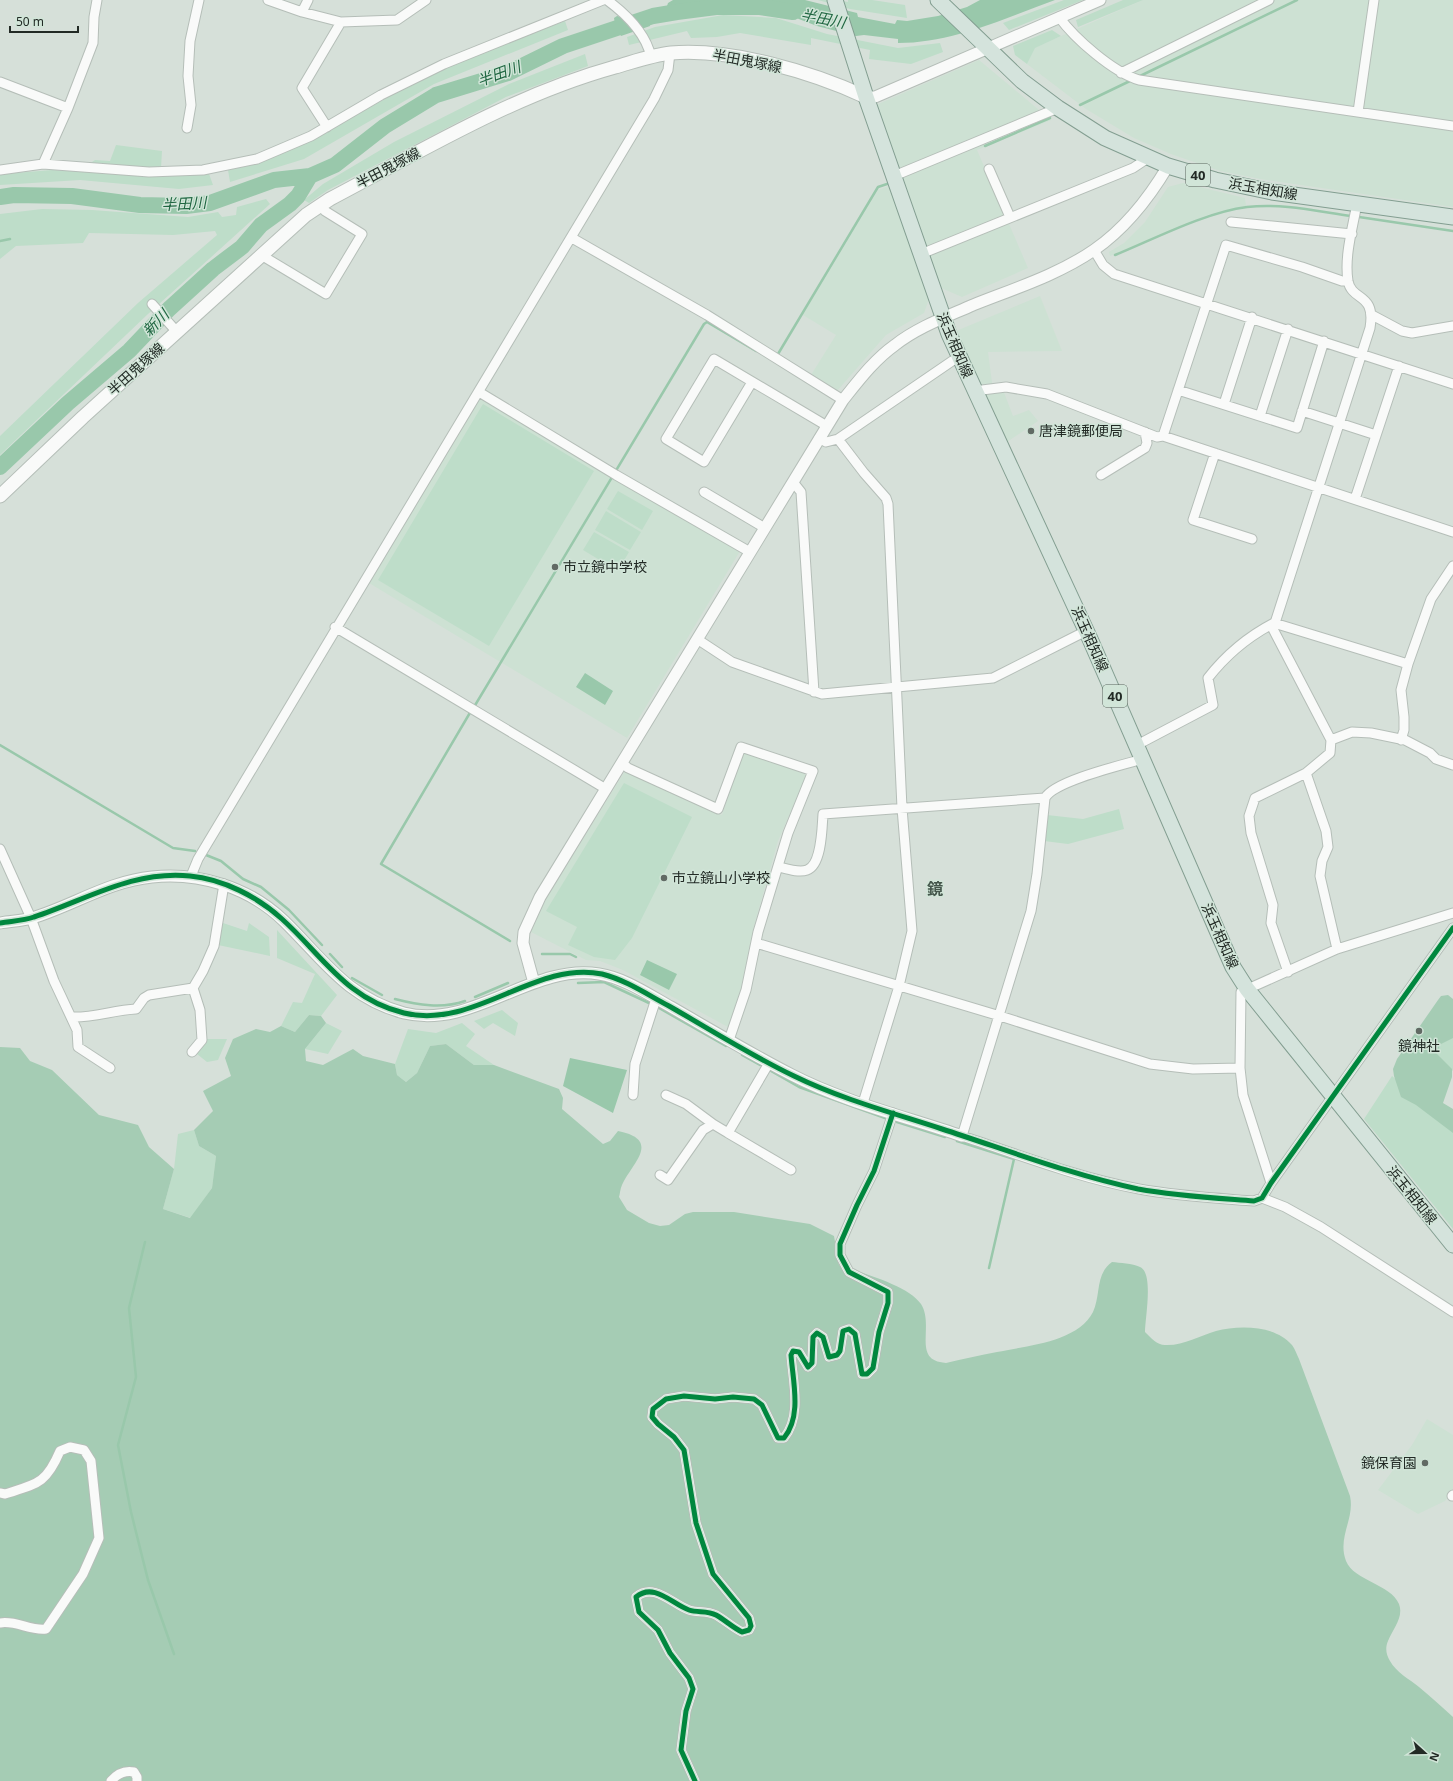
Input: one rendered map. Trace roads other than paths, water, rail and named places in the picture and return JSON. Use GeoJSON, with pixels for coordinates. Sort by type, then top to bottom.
{"type":"FeatureCollection","features":[{"type":"Feature","properties":{"kind":"main road","name":"浜玉相知線"},"geometry":{"type":"LineString","coordinates":[[835,0],[866,97],[942,318],[958,357],[1086,631],[1233,967],[1247,989],[1332,1097],[1453,1245]]}},
{"type":"Feature","properties":{"kind":"main road","name":"浜玉相知線"},"geometry":{"type":"LineString","coordinates":[[938,0],[1022,81],[1058,108],[1105,138],[1148,158],[1168,166],[1215,180],[1265,190],[1453,217]]}},
{"type":"Feature","properties":{"kind":"main road","name":"半田鬼塚線"},"geometry":{"type":"LineString","coordinates":[[0,496],[175,330],[306,215],[321,205],[506,106],[587,75],[670,53],[729,55],[814,75],[866,97]]}},
{"type":"Feature","properties":{"kind":"street"},"geometry":{"type":"LineString","coordinates":[[43,164],[68,108],[93,43],[94,17],[97,0]]}},
{"type":"Feature","properties":{"kind":"street"},"geometry":{"type":"LineString","coordinates":[[187,128],[191,104],[188,76],[190,41],[199,0]]}},
{"type":"Feature","properties":{"kind":"street"},"geometry":{"type":"LineString","coordinates":[[268,0],[302,12],[341,22],[397,20],[426,0]]}},
{"type":"Feature","properties":{"kind":"street"},"geometry":{"type":"LineString","coordinates":[[302,12],[308,0]]}},
{"type":"Feature","properties":{"kind":"street"},"geometry":{"type":"LineString","coordinates":[[0,170],[43,164],[149,172],[204,170],[257,159],[311,136],[381,95],[444,64],[604,0]]}},
{"type":"Feature","properties":{"kind":"street"},"geometry":{"type":"LineString","coordinates":[[607,0],[620,10],[648,43],[651,57]]}},
{"type":"Feature","properties":{"kind":"street"},"geometry":{"type":"LineString","coordinates":[[866,97],[874,96],[983,45],[1100,0]]}},
{"type":"Feature","properties":{"kind":"street"},"geometry":{"type":"LineString","coordinates":[[1121,73],[1269,0]]}},
{"type":"Feature","properties":{"kind":"street"},"geometry":{"type":"LineString","coordinates":[[1358,112],[1374,0]]}},
{"type":"Feature","properties":{"kind":"street"},"geometry":{"type":"LineString","coordinates":[[1059,17],[1069,31],[1121,73],[1135,79],[1453,126]]}},
{"type":"Feature","properties":{"kind":"street"},"geometry":{"type":"LineString","coordinates":[[327,127],[302,88],[341,22]]}},
{"type":"Feature","properties":{"kind":"street"},"geometry":{"type":"LineString","coordinates":[[191,876],[198,859],[335,627],[479,392],[654,99],[668,70],[670,53]]}},
{"type":"Feature","properties":{"kind":"street"},"geometry":{"type":"LineString","coordinates":[[0,82],[68,108]]}},
{"type":"Feature","properties":{"kind":"street"},"geometry":{"type":"LineString","coordinates":[[894,176],[1058,108]]}},
{"type":"Feature","properties":{"kind":"street"},"geometry":{"type":"LineString","coordinates":[[920,254],[1133,168],[1148,158]]}},
{"type":"Feature","properties":{"kind":"street"},"geometry":{"type":"LineString","coordinates":[[534,983],[523,943],[524,932],[540,898],[843,400],[875,361],[895,344],[942,318],[1053,272],[1094,250],[1115,234],[1134,214],[1153,191],[1168,166]]}},
{"type":"Feature","properties":{"kind":"street"},"geometry":{"type":"LineString","coordinates":[[989,169],[1010,217]]}},
{"type":"Feature","properties":{"kind":"street"},"geometry":{"type":"LineString","coordinates":[[1288,972],[1271,923],[1273,905],[1251,833],[1249,816],[1255,798],[1306,773],[1330,753],[1332,740],[1273,629],[1362,354],[1372,316],[1370,305],[1352,288],[1348,282],[1348,256],[1357,203]]}},
{"type":"Feature","properties":{"kind":"street"},"geometry":{"type":"LineString","coordinates":[[261,255],[326,294],[362,234],[324,211],[321,205]]}},
{"type":"Feature","properties":{"kind":"street"},"geometry":{"type":"LineString","coordinates":[[1231,222],[1352,234]]}},
{"type":"Feature","properties":{"kind":"street"},"geometry":{"type":"LineString","coordinates":[[572,238],[707,315],[843,400]]}},
{"type":"Feature","properties":{"kind":"street"},"geometry":{"type":"LineString","coordinates":[[1163,436],[1226,246],[1302,267],[1348,282]]}},
{"type":"Feature","properties":{"kind":"street"},"geometry":{"type":"LineString","coordinates":[[1094,250],[1103,265],[1114,274],[1207,302],[1453,384]]}},
{"type":"Feature","properties":{"kind":"street"},"geometry":{"type":"LineString","coordinates":[[152,304],[175,330]]}},
{"type":"Feature","properties":{"kind":"street"},"geometry":{"type":"LineString","coordinates":[[1372,316],[1402,331],[1412,333],[1453,326]]}},
{"type":"Feature","properties":{"kind":"street"},"geometry":{"type":"LineString","coordinates":[[1224,404],[1252,317]]}},
{"type":"Feature","properties":{"kind":"street"},"geometry":{"type":"LineString","coordinates":[[1260,416],[1288,329]]}},
{"type":"Feature","properties":{"kind":"street"},"geometry":{"type":"LineString","coordinates":[[1178,390],[1297,428],[1324,341]]}},
{"type":"Feature","properties":{"kind":"street"},"geometry":{"type":"LineString","coordinates":[[819,438],[826,442],[838,439],[958,357]]}},
{"type":"Feature","properties":{"kind":"street"},"geometry":{"type":"LineString","coordinates":[[752,382],[704,462],[666,439],[714,359],[827,426]]}},
{"type":"Feature","properties":{"kind":"street"},"geometry":{"type":"LineString","coordinates":[[1355,499],[1399,366]]}},
{"type":"Feature","properties":{"kind":"street"},"geometry":{"type":"LineString","coordinates":[[974,391],[1006,387],[1047,394],[1157,437],[1163,436],[1216,453],[1453,532]]}},
{"type":"Feature","properties":{"kind":"street"},"geometry":{"type":"LineString","coordinates":[[479,392],[613,473],[750,552]]}},
{"type":"Feature","properties":{"kind":"street"},"geometry":{"type":"LineString","coordinates":[[1302,411],[1376,435]]}},
{"type":"Feature","properties":{"kind":"street"},"geometry":{"type":"LineString","coordinates":[[1101,475],[1145,448],[1145,432]]}},
{"type":"Feature","properties":{"kind":"street"},"geometry":{"type":"LineString","coordinates":[[838,439],[864,473],[886,498],[888,504],[902,808],[912,931],[899,986],[863,1103]]}},
{"type":"Feature","properties":{"kind":"street"},"geometry":{"type":"LineString","coordinates":[[1216,453],[1193,520],[1252,539]]}},
{"type":"Feature","properties":{"kind":"street"},"geometry":{"type":"LineString","coordinates":[[793,482],[801,492],[814,692]]}},
{"type":"Feature","properties":{"kind":"street"},"geometry":{"type":"LineString","coordinates":[[704,492],[765,528]]}},
{"type":"Feature","properties":{"kind":"street"},"geometry":{"type":"LineString","coordinates":[[1401,740],[1404,730],[1404,716],[1401,690],[1408,664],[1431,599],[1453,566]]}},
{"type":"Feature","properties":{"kind":"street"},"geometry":{"type":"LineString","coordinates":[[1137,745],[1213,705],[1208,678],[1224,658],[1264,628],[1274,623],[1408,664]]}},
{"type":"Feature","properties":{"kind":"street"},"geometry":{"type":"LineString","coordinates":[[335,627],[606,789]]}},
{"type":"Feature","properties":{"kind":"street"},"geometry":{"type":"LineString","coordinates":[[697,639],[732,662],[822,694],[992,678],[1086,631]]}},
{"type":"Feature","properties":{"kind":"street"},"geometry":{"type":"LineString","coordinates":[[1332,740],[1352,732],[1371,733],[1401,740],[1430,753],[1436,759],[1453,765]]}},
{"type":"Feature","properties":{"kind":"street"},"geometry":{"type":"LineString","coordinates":[[622,763],[628,768],[718,809],[741,747],[813,771],[788,833],[779,867],[762,919],[746,990],[729,1040]]}},
{"type":"Feature","properties":{"kind":"street"},"geometry":{"type":"LineString","coordinates":[[962,1136],[1031,911],[1037,874],[1045,798],[1048,793],[1061,784],[1143,759]]}},
{"type":"Feature","properties":{"kind":"street"},"geometry":{"type":"LineString","coordinates":[[1306,773],[1326,831],[1328,847],[1322,861],[1320,876],[1337,949]]}},
{"type":"Feature","properties":{"kind":"street"},"geometry":{"type":"LineString","coordinates":[[779,867],[804,871],[809,870],[813,865],[821,842],[823,814],[1045,798]]}},
{"type":"Feature","properties":{"kind":"street"},"geometry":{"type":"LineString","coordinates":[[0,849],[31,918],[54,981],[72,1017],[77,1030],[78,1047],[110,1068]]}},
{"type":"Feature","properties":{"kind":"street"},"geometry":{"type":"LineString","coordinates":[[0,923],[31,918],[120,883],[151,877],[191,876],[224,884],[259,900],[277,914],[340,980],[356,992],[406,1014],[432,1016],[462,1011],[534,983],[561,975],[588,973],[603,975],[620,980],[656,999],[794,1076],[863,1103],[1074,1172],[1138,1189],[1198,1197],[1254,1201],[1262,1198],[1271,1183],[1453,928]]}},
{"type":"Feature","properties":{"kind":"street"},"geometry":{"type":"LineString","coordinates":[[192,1052],[202,1040],[200,1010],[193,988],[203,971],[214,946],[224,884]]}},
{"type":"Feature","properties":{"kind":"street"},"geometry":{"type":"LineString","coordinates":[[1271,1183],[1243,1095],[1240,1068],[1241,992],[1337,949],[1453,913]]}},
{"type":"Feature","properties":{"kind":"street"},"geometry":{"type":"LineString","coordinates":[[756,943],[1000,1016],[1150,1064],[1193,1069],[1240,1068]]}},
{"type":"Feature","properties":{"kind":"street"},"geometry":{"type":"LineString","coordinates":[[72,1017],[85,1018],[115,1010],[136,1008],[149,994],[193,988]]}},
{"type":"Feature","properties":{"kind":"street"},"geometry":{"type":"LineString","coordinates":[[633,1095],[635,1064],[656,999]]}},
{"type":"Feature","properties":{"kind":"street"},"geometry":{"type":"LineString","coordinates":[[728,1133],[769,1063]]}},
{"type":"Feature","properties":{"kind":"street"},"geometry":{"type":"LineString","coordinates":[[666,1095],[686,1104],[713,1124],[791,1170]]}},
{"type":"Feature","properties":{"kind":"street"},"geometry":{"type":"LineString","coordinates":[[695,1781],[681,1750],[686,1711],[693,1689],[689,1678],[670,1653],[658,1630],[638,1612],[636,1597],[641,1592],[651,1591],[690,1611],[706,1611],[715,1614],[742,1632],[749,1630],[751,1626],[749,1618],[714,1574],[696,1523],[684,1450],[674,1436],[658,1424],[652,1417],[653,1409],[666,1399],[684,1396],[715,1400],[733,1397],[754,1399],[762,1405],[778,1438],[784,1438],[790,1431],[794,1421],[795,1396],[791,1355],[793,1350],[799,1352],[808,1367],[812,1364],[813,1337],[817,1333],[823,1337],[829,1357],[837,1355],[840,1350],[843,1331],[849,1329],[855,1334],[862,1374],[867,1374],[873,1368],[879,1332],[888,1303],[888,1292],[849,1272],[840,1255],[840,1244],[874,1171],[893,1113]]}},
{"type":"Feature","properties":{"kind":"street"},"geometry":{"type":"LineString","coordinates":[[660,1174],[668,1180],[703,1130],[713,1124]]}},
{"type":"Feature","properties":{"kind":"street"},"geometry":{"type":"LineString","coordinates":[[1262,1198],[1285,1207],[1321,1227],[1407,1284],[1453,1312]]}},
{"type":"Feature","properties":{"kind":"street"},"geometry":{"type":"LineString","coordinates":[[1440,1304],[1453,1304]]}},
{"type":"Feature","properties":{"kind":"street"},"geometry":{"type":"LineString","coordinates":[[0,1493],[4,1494],[38,1483],[53,1468],[60,1451],[70,1447],[84,1450],[91,1461],[99,1538],[83,1574],[46,1629],[38,1630],[19,1623],[0,1623]]}},
{"type":"Feature","properties":{"kind":"street"},"geometry":{"type":"LineString","coordinates":[[111,1781],[116,1775],[126,1771],[134,1772],[137,1777],[137,1781]]}},
{"type":"Feature","properties":{"kind":"water"},"geometry":{"type":"Polygon","coordinates":[[[673,0],[729,0],[702,11],[669,15],[667,18],[662,13],[649,22],[650,26],[621,36],[615,24],[614,18],[617,16],[637,20],[659,9],[661,11],[666,9],[668,3],[673,0]]]}},
{"type":"Feature","properties":{"kind":"water"},"geometry":{"type":"Polygon","coordinates":[[[738,0],[805,0],[857,13],[858,17],[895,24],[897,20],[907,21],[938,16],[967,7],[980,0],[1055,0],[998,22],[959,34],[939,39],[898,43],[898,39],[864,35],[856,36],[817,26],[760,4],[738,0]]]}},
{"type":"Feature","properties":{"kind":"water"},"geometry":{"type":"Polygon","coordinates":[[[585,673],[613,691],[605,705],[576,687],[585,673]]]}},
{"type":"Feature","properties":{"kind":"water"},"geometry":{"type":"Polygon","coordinates":[[[647,960],[677,974],[669,990],[640,975],[647,960]]]}},
{"type":"Feature","properties":{"kind":"water"},"geometry":{"type":"Polygon","coordinates":[[[570,1058],[627,1070],[613,1113],[563,1086],[570,1058]]]}},
{"type":"Feature","properties":{"kind":"waterway"},"geometry":{"type":"LineString","coordinates":[[1138,77],[1297,0]]}},
{"type":"Feature","properties":{"kind":"waterway","name":"半田川"},"geometry":{"type":"LineString","coordinates":[[0,197],[14,195],[72,196],[140,205],[186,206],[210,203],[274,180],[310,176],[335,165],[385,126],[436,95],[508,73],[563,46],[653,16],[716,7],[760,7],[793,12]]}},
{"type":"Feature","properties":{"kind":"waterway"},"geometry":{"type":"LineString","coordinates":[[1080,105],[1132,80]]}},
{"type":"Feature","properties":{"kind":"waterway"},"geometry":{"type":"LineString","coordinates":[[985,146],[1050,118]]}},
{"type":"Feature","properties":{"kind":"waterway","name":"新川"},"geometry":{"type":"LineString","coordinates":[[0,467],[68,403],[129,351],[169,309],[213,269],[242,247],[261,225],[290,204],[298,196],[310,176]]}},
{"type":"Feature","properties":{"kind":"waterway"},"geometry":{"type":"LineString","coordinates":[[778,354],[878,187],[890,183]]}},
{"type":"Feature","properties":{"kind":"waterway"},"geometry":{"type":"LineString","coordinates":[[1115,255],[1198,220],[1215,214],[1247,207],[1286,207],[1351,216]]}},
{"type":"Feature","properties":{"kind":"waterway"},"geometry":{"type":"LineString","coordinates":[[1359,217],[1453,231]]}},
{"type":"Feature","properties":{"kind":"waterway"},"geometry":{"type":"LineString","coordinates":[[0,241],[10,239]]}},
{"type":"Feature","properties":{"kind":"waterway"},"geometry":{"type":"LineString","coordinates":[[474,707],[704,324],[707,322],[756,351]]}},
{"type":"Feature","properties":{"kind":"waterway"},"geometry":{"type":"LineString","coordinates":[[471,711],[381,864],[510,941]]}},
{"type":"Feature","properties":{"kind":"waterway"},"geometry":{"type":"LineString","coordinates":[[0,745],[173,848],[195,851]]}},
{"type":"Feature","properties":{"kind":"waterway"},"geometry":{"type":"LineString","coordinates":[[206,855],[221,861],[243,879],[261,887],[289,910],[322,945]]}},
{"type":"Feature","properties":{"kind":"waterway"},"geometry":{"type":"LineString","coordinates":[[330,954],[342,967]]}},
{"type":"Feature","properties":{"kind":"waterway"},"geometry":{"type":"LineString","coordinates":[[542,954],[570,954],[576,957]]}},
{"type":"Feature","properties":{"kind":"waterway"},"geometry":{"type":"LineString","coordinates":[[352,978],[382,995]]}},
{"type":"Feature","properties":{"kind":"waterway"},"geometry":{"type":"LineString","coordinates":[[578,983],[604,982],[649,1003]]}},
{"type":"Feature","properties":{"kind":"waterway"},"geometry":{"type":"LineString","coordinates":[[475,997],[508,983]]}},
{"type":"Feature","properties":{"kind":"waterway"},"geometry":{"type":"LineString","coordinates":[[395,999],[430,1005],[448,1005],[465,1001]]}},
{"type":"Feature","properties":{"kind":"waterway"},"geometry":{"type":"LineString","coordinates":[[659,1008],[726,1046]]}},
{"type":"Feature","properties":{"kind":"waterway"},"geometry":{"type":"LineString","coordinates":[[742,1055],[760,1065]]}},
{"type":"Feature","properties":{"kind":"waterway"},"geometry":{"type":"LineString","coordinates":[[771,1071],[799,1087],[885,1118]]}},
{"type":"Feature","properties":{"kind":"waterway"},"geometry":{"type":"LineString","coordinates":[[897,1122],[945,1137]]}},
{"type":"Feature","properties":{"kind":"waterway"},"geometry":{"type":"LineString","coordinates":[[957,1141],[1014,1159],[989,1268]]}},
{"type":"Feature","properties":{"kind":"waterway"},"geometry":{"type":"LineString","coordinates":[[145,1242],[129,1308],[136,1377],[118,1445],[131,1512],[148,1580],[174,1654]]}},
{"type":"Feature","properties":{"kind":"place","name":"唐津鏡郵便局"},"geometry":{"type":"Point","coordinates":[1031,431]}},
{"type":"Feature","properties":{"kind":"place","name":"市立鏡中学校"},"geometry":{"type":"Point","coordinates":[555,567]}},
{"type":"Feature","properties":{"kind":"place","name":"市立鏡山小学校"},"geometry":{"type":"Point","coordinates":[664,878]}},
{"type":"Feature","properties":{"kind":"place","name":"鏡神社"},"geometry":{"type":"Point","coordinates":[1419,1031]}},
{"type":"Feature","properties":{"kind":"place","name":"鏡保育園"},"geometry":{"type":"Point","coordinates":[1425,1463]}},
{"type":"Feature","properties":{"kind":"district","name":"鏡"},"geometry":{"type":"Point","coordinates":[935,889]}}]}
